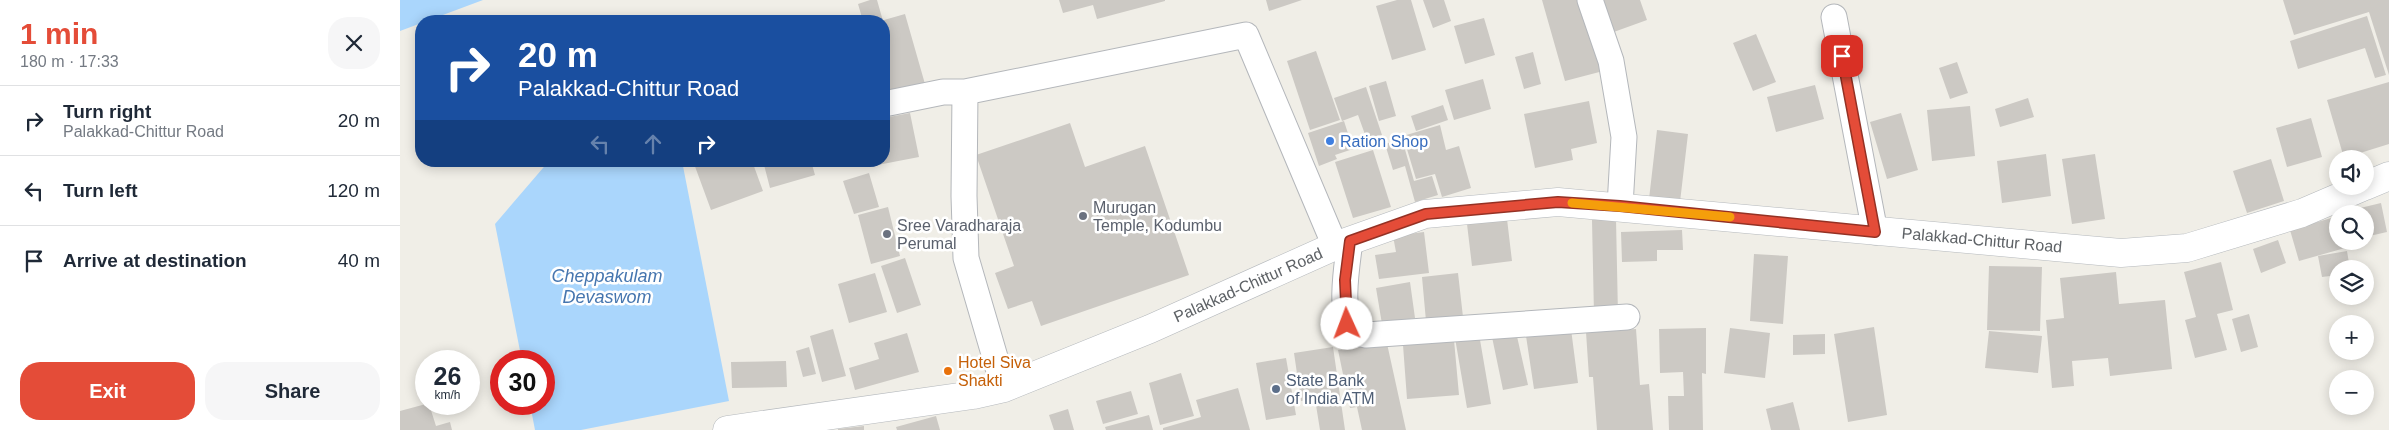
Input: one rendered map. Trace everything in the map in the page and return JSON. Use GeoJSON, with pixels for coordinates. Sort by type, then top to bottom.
{"type":"FeatureCollection","features":[{"type":"Feature","properties":{"kind":"main road","name":"Palakkad-Chittur Road"},"geometry":{"type":"LineString","coordinates":[[2374,182],[2389,176]]}},
{"type":"Feature","properties":{"kind":"main road","name":"Palakkad-Chittur Road"},"geometry":{"type":"LineString","coordinates":[[727,430],[973,396],[1004,388],[1150,329],[1342,243],[1426,214],[1558,202],[1620,206],[1875,232],[1996,240],[2122,253],[2187,248],[2302,213],[2344,195]]}},
{"type":"Feature","properties":{"kind":"street"},"geometry":{"type":"LineString","coordinates":[[1590,0],[1611,61],[1624,137],[1620,206]]}},
{"type":"Feature","properties":{"kind":"street"},"geometry":{"type":"LineString","coordinates":[[1834,16],[1875,232]]}},
{"type":"Feature","properties":{"kind":"street"},"geometry":{"type":"LineString","coordinates":[[890,103],[943,92],[965,92],[1246,35],[1342,243],[1347,324],[1352,332],[1366,335],[1627,317]]}},
{"type":"Feature","properties":{"kind":"street"},"geometry":{"type":"LineString","coordinates":[[965,92],[964,196],[966,258],[1004,388]]}},
{"type":"Feature","properties":{"kind":"water"},"geometry":{"type":"Polygon","coordinates":[[[400,0],[483,0],[443,15],[415,15],[415,25],[400,31],[400,0]]]}},
{"type":"Feature","properties":{"kind":"water","name":"Cheppakulam Devaswom"},"geometry":{"type":"Polygon","coordinates":[[[544,167],[683,167],[729,401],[581,430],[535,430],[532,415],[555,415],[555,350],[520,350],[495,224],[544,167]]]}},
{"type":"Feature","properties":{"kind":"building"},"geometry":{"type":"Polygon","coordinates":[[[877,0],[881,15],[861,15],[858,4],[877,0]]]}},
{"type":"Feature","properties":{"kind":"building"},"geometry":{"type":"Polygon","coordinates":[[[1059,0],[1165,1],[1097,19],[1093,5],[1063,13],[1059,0]]]}},
{"type":"Feature","properties":{"kind":"building"},"geometry":{"type":"Polygon","coordinates":[[[1266,0],[1302,0],[1269,11],[1266,0]]]}},
{"type":"Feature","properties":{"kind":"building"},"geometry":{"type":"Polygon","coordinates":[[[1397,0],[1411,0],[1426,50],[1392,60],[1376,6],[1397,0]]]}},
{"type":"Feature","properties":{"kind":"building"},"geometry":{"type":"Polygon","coordinates":[[[1423,0],[1444,0],[1451,21],[1433,28],[1423,0]]]}},
{"type":"Feature","properties":{"kind":"building"},"geometry":{"type":"Polygon","coordinates":[[[1542,0],[1587,0],[1607,70],[1565,81],[1542,0]]]}},
{"type":"Feature","properties":{"kind":"building"},"geometry":{"type":"Polygon","coordinates":[[[1600,0],[1640,0],[1647,20],[1611,33],[1600,0]]]}},
{"type":"Feature","properties":{"kind":"building"},"geometry":{"type":"Polygon","coordinates":[[[2283,0],[2389,0],[2389,75],[2369,12],[2294,35],[2283,0]]]}},
{"type":"Feature","properties":{"kind":"building"},"geometry":{"type":"Polygon","coordinates":[[[905,14],[925,84],[890,93],[890,18],[905,14]]]}},
{"type":"Feature","properties":{"kind":"building"},"geometry":{"type":"Polygon","coordinates":[[[2367,16],[2386,75],[2375,78],[2365,48],[2298,69],[2290,41],[2367,16]]]}},
{"type":"Feature","properties":{"kind":"building"},"geometry":{"type":"Polygon","coordinates":[[[1484,18],[1495,55],[1465,64],[1454,26],[1484,18]]]}},
{"type":"Feature","properties":{"kind":"building"},"geometry":{"type":"Polygon","coordinates":[[[1756,34],[1776,82],[1753,91],[1733,43],[1756,34]]]}},
{"type":"Feature","properties":{"kind":"building"},"geometry":{"type":"Polygon","coordinates":[[[1316,51],[1340,120],[1310,130],[1287,61],[1316,51]]]}},
{"type":"Feature","properties":{"kind":"building"},"geometry":{"type":"Polygon","coordinates":[[[1533,52],[1541,84],[1524,89],[1515,57],[1533,52]]]}},
{"type":"Feature","properties":{"kind":"building"},"geometry":{"type":"Polygon","coordinates":[[[1957,62],[1968,93],[1950,99],[1939,68],[1957,62]]]}},
{"type":"Feature","properties":{"kind":"building"},"geometry":{"type":"Polygon","coordinates":[[[1483,79],[1491,109],[1454,120],[1445,90],[1483,79]]]}},
{"type":"Feature","properties":{"kind":"building"},"geometry":{"type":"Polygon","coordinates":[[[1386,81],[1396,116],[1379,121],[1369,86],[1386,81]]]}},
{"type":"Feature","properties":{"kind":"building"},"geometry":{"type":"Polygon","coordinates":[[[2389,82],[2389,144],[2370,150],[2342,150],[2327,100],[2389,82]]]}},
{"type":"Feature","properties":{"kind":"building"},"geometry":{"type":"Polygon","coordinates":[[[1815,85],[1824,119],[1776,132],[1767,97],[1815,85]]]}},
{"type":"Feature","properties":{"kind":"building"},"geometry":{"type":"Polygon","coordinates":[[[1366,87],[1382,135],[1367,140],[1358,115],[1342,121],[1334,98],[1366,87]]]}},
{"type":"Feature","properties":{"kind":"building"},"geometry":{"type":"Polygon","coordinates":[[[2028,98],[2034,117],[2000,127],[1995,109],[2028,98]]]}},
{"type":"Feature","properties":{"kind":"building"},"geometry":{"type":"Polygon","coordinates":[[[1589,101],[1597,143],[1571,149],[1573,160],[1535,168],[1524,114],[1589,101]]]}},
{"type":"Feature","properties":{"kind":"building"},"geometry":{"type":"Polygon","coordinates":[[[1443,105],[1448,120],[1416,131],[1411,116],[1443,105]]]}},
{"type":"Feature","properties":{"kind":"building"},"geometry":{"type":"Polygon","coordinates":[[[1970,106],[1975,156],[1932,161],[1927,110],[1970,106]]]}},
{"type":"Feature","properties":{"kind":"building"},"geometry":{"type":"Polygon","coordinates":[[[910,113],[919,157],[890,163],[890,117],[910,113]]]}},
{"type":"Feature","properties":{"kind":"building"},"geometry":{"type":"Polygon","coordinates":[[[1901,113],[1918,170],[1887,179],[1870,122],[1901,113]]]}},
{"type":"Feature","properties":{"kind":"building"},"geometry":{"type":"Polygon","coordinates":[[[2311,118],[2322,157],[2287,167],[2276,128],[2311,118]]]}},
{"type":"Feature","properties":{"kind":"building","name":"Ration Shop"},"geometry":{"type":"Polygon","coordinates":[[[1344,121],[1353,149],[1335,155],[1337,159],[1319,166],[1308,133],[1344,121]]]}},
{"type":"Feature","properties":{"kind":"building","name":"Murugan Temple, Kodumbu"},"geometry":{"type":"Polygon","coordinates":[[[1070,123],[1085,167],[1145,146],[1189,275],[1041,326],[1032,301],[1008,309],[995,273],[1014,266],[976,155],[1070,123]]]}},
{"type":"Feature","properties":{"kind":"building"},"geometry":{"type":"Polygon","coordinates":[[[1440,125],[1446,150],[1459,146],[1471,188],[1442,197],[1435,174],[1416,179],[1403,136],[1440,125]]]}},
{"type":"Feature","properties":{"kind":"building"},"geometry":{"type":"Polygon","coordinates":[[[1657,130],[1688,134],[1680,202],[1649,199],[1657,130]]]}},
{"type":"Feature","properties":{"kind":"building"},"geometry":{"type":"Polygon","coordinates":[[[1402,139],[1414,181],[1432,176],[1438,195],[1415,202],[1405,166],[1393,170],[1385,144],[1402,139]]]}},
{"type":"Feature","properties":{"kind":"building"},"geometry":{"type":"Polygon","coordinates":[[[1373,150],[1391,207],[1353,218],[1335,162],[1373,150]]]}},
{"type":"Feature","properties":{"kind":"building"},"geometry":{"type":"Polygon","coordinates":[[[2046,154],[2051,196],[2002,203],[1997,161],[2046,154]]]}},
{"type":"Feature","properties":{"kind":"building"},"geometry":{"type":"Polygon","coordinates":[[[2095,154],[2105,219],[2072,224],[2062,159],[2095,154]]]}},
{"type":"Feature","properties":{"kind":"building"},"geometry":{"type":"Polygon","coordinates":[[[2271,159],[2284,201],[2247,213],[2233,171],[2271,159]]]}},
{"type":"Feature","properties":{"kind":"building"},"geometry":{"type":"Polygon","coordinates":[[[695,167],[754,167],[763,191],[711,210],[695,167]]]}},
{"type":"Feature","properties":{"kind":"building"},"geometry":{"type":"Polygon","coordinates":[[[765,167],[813,167],[815,175],[770,188],[765,167]]]}},
{"type":"Feature","properties":{"kind":"building"},"geometry":{"type":"Polygon","coordinates":[[[869,173],[879,207],[854,214],[843,181],[869,173]]]}},
{"type":"Feature","properties":{"kind":"building"},"geometry":{"type":"Polygon","coordinates":[[[2381,203],[2387,232],[2374,235],[2373,205],[2381,203]]]}},
{"type":"Feature","properties":{"kind":"building"},"geometry":{"type":"Polygon","coordinates":[[[888,207],[900,256],[871,264],[858,215],[888,207]]]}},
{"type":"Feature","properties":{"kind":"building"},"geometry":{"type":"Polygon","coordinates":[[[1507,219],[1512,261],[1472,266],[1467,224],[1507,219]]]}},
{"type":"Feature","properties":{"kind":"building"},"geometry":{"type":"Polygon","coordinates":[[[1616,219],[1618,315],[1594,315],[1592,220],[1616,219]]]}},
{"type":"Feature","properties":{"kind":"building"},"geometry":{"type":"Polygon","coordinates":[[[2329,219],[2329,250],[2338,250],[2299,261],[2290,230],[2329,219]]]}},
{"type":"Feature","properties":{"kind":"building"},"geometry":{"type":"Polygon","coordinates":[[[1682,230],[1683,250],[1657,250],[1657,261],[1622,262],[1621,232],[1682,230]]]}},
{"type":"Feature","properties":{"kind":"building"},"geometry":{"type":"Polygon","coordinates":[[[1424,232],[1429,273],[1379,279],[1375,255],[1396,252],[1393,236],[1424,232]]]}},
{"type":"Feature","properties":{"kind":"building"},"geometry":{"type":"Polygon","coordinates":[[[2278,240],[2286,263],[2261,273],[2253,249],[2278,240]]]}},
{"type":"Feature","properties":{"kind":"building"},"geometry":{"type":"Polygon","coordinates":[[[2347,251],[2348,260],[2329,260],[2329,276],[2322,277],[2318,256],[2347,251]]]}},
{"type":"Feature","properties":{"kind":"building"},"geometry":{"type":"Polygon","coordinates":[[[1754,254],[1788,256],[1783,324],[1750,321],[1754,254]]]}},
{"type":"Feature","properties":{"kind":"building"},"geometry":{"type":"Polygon","coordinates":[[[905,258],[921,305],[897,313],[881,266],[905,258]]]}},
{"type":"Feature","properties":{"kind":"building"},"geometry":{"type":"Polygon","coordinates":[[[2221,262],[2233,310],[2217,314],[2227,350],[2195,358],[2185,320],[2196,317],[2184,272],[2221,262]]]}},
{"type":"Feature","properties":{"kind":"building"},"geometry":{"type":"Polygon","coordinates":[[[1989,266],[2042,267],[2040,331],[1987,330],[1989,266]]]}},
{"type":"Feature","properties":{"kind":"building"},"geometry":{"type":"Polygon","coordinates":[[[2116,272],[2119,304],[2165,300],[2172,369],[2110,376],[2108,358],[2072,361],[2074,386],[2052,388],[2046,320],[2064,318],[2060,278],[2116,272]]]}},
{"type":"Feature","properties":{"kind":"building"},"geometry":{"type":"Polygon","coordinates":[[[875,273],[887,312],[849,323],[838,284],[875,273]]]}},
{"type":"Feature","properties":{"kind":"building"},"geometry":{"type":"Polygon","coordinates":[[[1458,273],[1463,317],[1426,321],[1422,277],[1458,273]]]}},
{"type":"Feature","properties":{"kind":"building"},"geometry":{"type":"Polygon","coordinates":[[[1410,282],[1415,318],[1382,324],[1376,288],[1410,282]]]}},
{"type":"Feature","properties":{"kind":"building"},"geometry":{"type":"Polygon","coordinates":[[[2249,314],[2258,347],[2241,352],[2232,319],[2249,314]]]}},
{"type":"Feature","properties":{"kind":"building"},"geometry":{"type":"Polygon","coordinates":[[[1874,327],[1887,415],[1848,422],[1834,334],[1874,327]]]}},
{"type":"Feature","properties":{"kind":"building"},"geometry":{"type":"Polygon","coordinates":[[[1706,328],[1706,374],[1702,373],[1703,430],[1669,430],[1668,396],[1684,396],[1683,372],[1660,373],[1659,329],[1706,328]]]}},
{"type":"Feature","properties":{"kind":"building"},"geometry":{"type":"Polygon","coordinates":[[[1730,328],[1770,333],[1765,378],[1724,373],[1730,328]]]}},
{"type":"Feature","properties":{"kind":"building"},"geometry":{"type":"Polygon","coordinates":[[[833,329],[846,376],[822,382],[810,336],[833,329]]]}},
{"type":"Feature","properties":{"kind":"building"},"geometry":{"type":"Polygon","coordinates":[[[1571,329],[1578,383],[1534,389],[1526,336],[1571,329]]]}},
{"type":"Feature","properties":{"kind":"building"},"geometry":{"type":"Polygon","coordinates":[[[1636,329],[1640,385],[1649,384],[1653,430],[1597,430],[1593,377],[1589,377],[1586,332],[1636,329]]]}},
{"type":"Feature","properties":{"kind":"building"},"geometry":{"type":"Polygon","coordinates":[[[1989,331],[2042,336],[2038,373],[1985,368],[1989,331]]]}},
{"type":"Feature","properties":{"kind":"building"},"geometry":{"type":"Polygon","coordinates":[[[1516,332],[1528,385],[1503,390],[1492,337],[1516,332]]]}},
{"type":"Feature","properties":{"kind":"building"},"geometry":{"type":"Polygon","coordinates":[[[907,333],[919,372],[855,390],[849,368],[879,359],[874,343],[907,333]]]}},
{"type":"Feature","properties":{"kind":"building"},"geometry":{"type":"Polygon","coordinates":[[[1479,334],[1491,404],[1467,408],[1455,338],[1479,334]]]}},
{"type":"Feature","properties":{"kind":"building"},"geometry":{"type":"Polygon","coordinates":[[[1825,334],[1825,354],[1793,355],[1793,335],[1825,334]]]}},
{"type":"Feature","properties":{"kind":"building"},"geometry":{"type":"Polygon","coordinates":[[[1386,339],[1406,430],[1362,430],[1357,407],[1350,408],[1338,350],[1386,339]]]}},
{"type":"Feature","properties":{"kind":"building"},"geometry":{"type":"Polygon","coordinates":[[[1454,340],[1459,395],[1407,399],[1403,345],[1454,340]]]}},
{"type":"Feature","properties":{"kind":"building"},"geometry":{"type":"Polygon","coordinates":[[[809,347],[816,374],[803,377],[796,351],[809,347]]]}},
{"type":"Feature","properties":{"kind":"building"},"geometry":{"type":"Polygon","coordinates":[[[1333,347],[1345,430],[1320,430],[1315,399],[1301,401],[1294,353],[1333,347]]]}},
{"type":"Feature","properties":{"kind":"building","name":"State Bank of India ATM"},"geometry":{"type":"Polygon","coordinates":[[[1286,358],[1296,415],[1266,420],[1256,363],[1286,358]]]}},
{"type":"Feature","properties":{"kind":"building"},"geometry":{"type":"Polygon","coordinates":[[[786,361],[787,387],[732,388],[731,362],[786,361]]]}},
{"type":"Feature","properties":{"kind":"building"},"geometry":{"type":"Polygon","coordinates":[[[1181,373],[1194,416],[1160,425],[1149,383],[1181,373]]]}},
{"type":"Feature","properties":{"kind":"building"},"geometry":{"type":"Polygon","coordinates":[[[1238,388],[1250,430],[1163,430],[1163,428],[1201,417],[1196,400],[1238,388]]]}},
{"type":"Feature","properties":{"kind":"building"},"geometry":{"type":"Polygon","coordinates":[[[1131,391],[1138,414],[1103,424],[1096,401],[1131,391]]]}},
{"type":"Feature","properties":{"kind":"building"},"geometry":{"type":"Polygon","coordinates":[[[1793,402],[1800,430],[1771,430],[1766,409],[1793,402]]]}},
{"type":"Feature","properties":{"kind":"building"},"geometry":{"type":"Polygon","coordinates":[[[415,407],[415,415],[432,415],[436,426],[450,422],[452,430],[400,430],[400,411],[415,407]]]}},
{"type":"Feature","properties":{"kind":"building"},"geometry":{"type":"Polygon","coordinates":[[[1068,409],[1074,430],[1054,430],[1049,415],[1068,409]]]}},
{"type":"Feature","properties":{"kind":"building"},"geometry":{"type":"Polygon","coordinates":[[[1149,415],[1153,430],[1106,430],[1105,427],[1149,415]]]}},
{"type":"Feature","properties":{"kind":"building"},"geometry":{"type":"Polygon","coordinates":[[[936,416],[940,430],[897,430],[896,427],[936,416]]]}},
{"type":"Feature","properties":{"kind":"building"},"geometry":{"type":"Polygon","coordinates":[[[864,426],[864,430],[838,430],[838,429],[864,426]]]}},
{"type":"Feature","properties":{"kind":"slow traffic"},"geometry":{"type":"LineString","coordinates":[[1572,203],[1730,217]]}},
{"type":"Feature","properties":{"kind":"place","name":"Ration Shop"},"geometry":{"type":"Point","coordinates":[1330,141]}},
{"type":"Feature","properties":{"kind":"place","name":"Murugan Temple, Kodumbu"},"geometry":{"type":"Point","coordinates":[1083,216]}},
{"type":"Feature","properties":{"kind":"place","name":"Sree Varadharaja Perumal"},"geometry":{"type":"Point","coordinates":[887,234]}},
{"type":"Feature","properties":{"kind":"place","name":"Hotel Siva Shakti"},"geometry":{"type":"Point","coordinates":[948,371]}},
{"type":"Feature","properties":{"kind":"place","name":"State Bank of India ATM"},"geometry":{"type":"Point","coordinates":[1276,389]}},
{"type":"Feature","properties":{"kind":"route"},"geometry":{"type":"LineString","coordinates":[[1347,324],[1345,280],[1350,241],[1426,214],[1558,202],[1620,206],[1875,232],[1842,56]]}}]}
